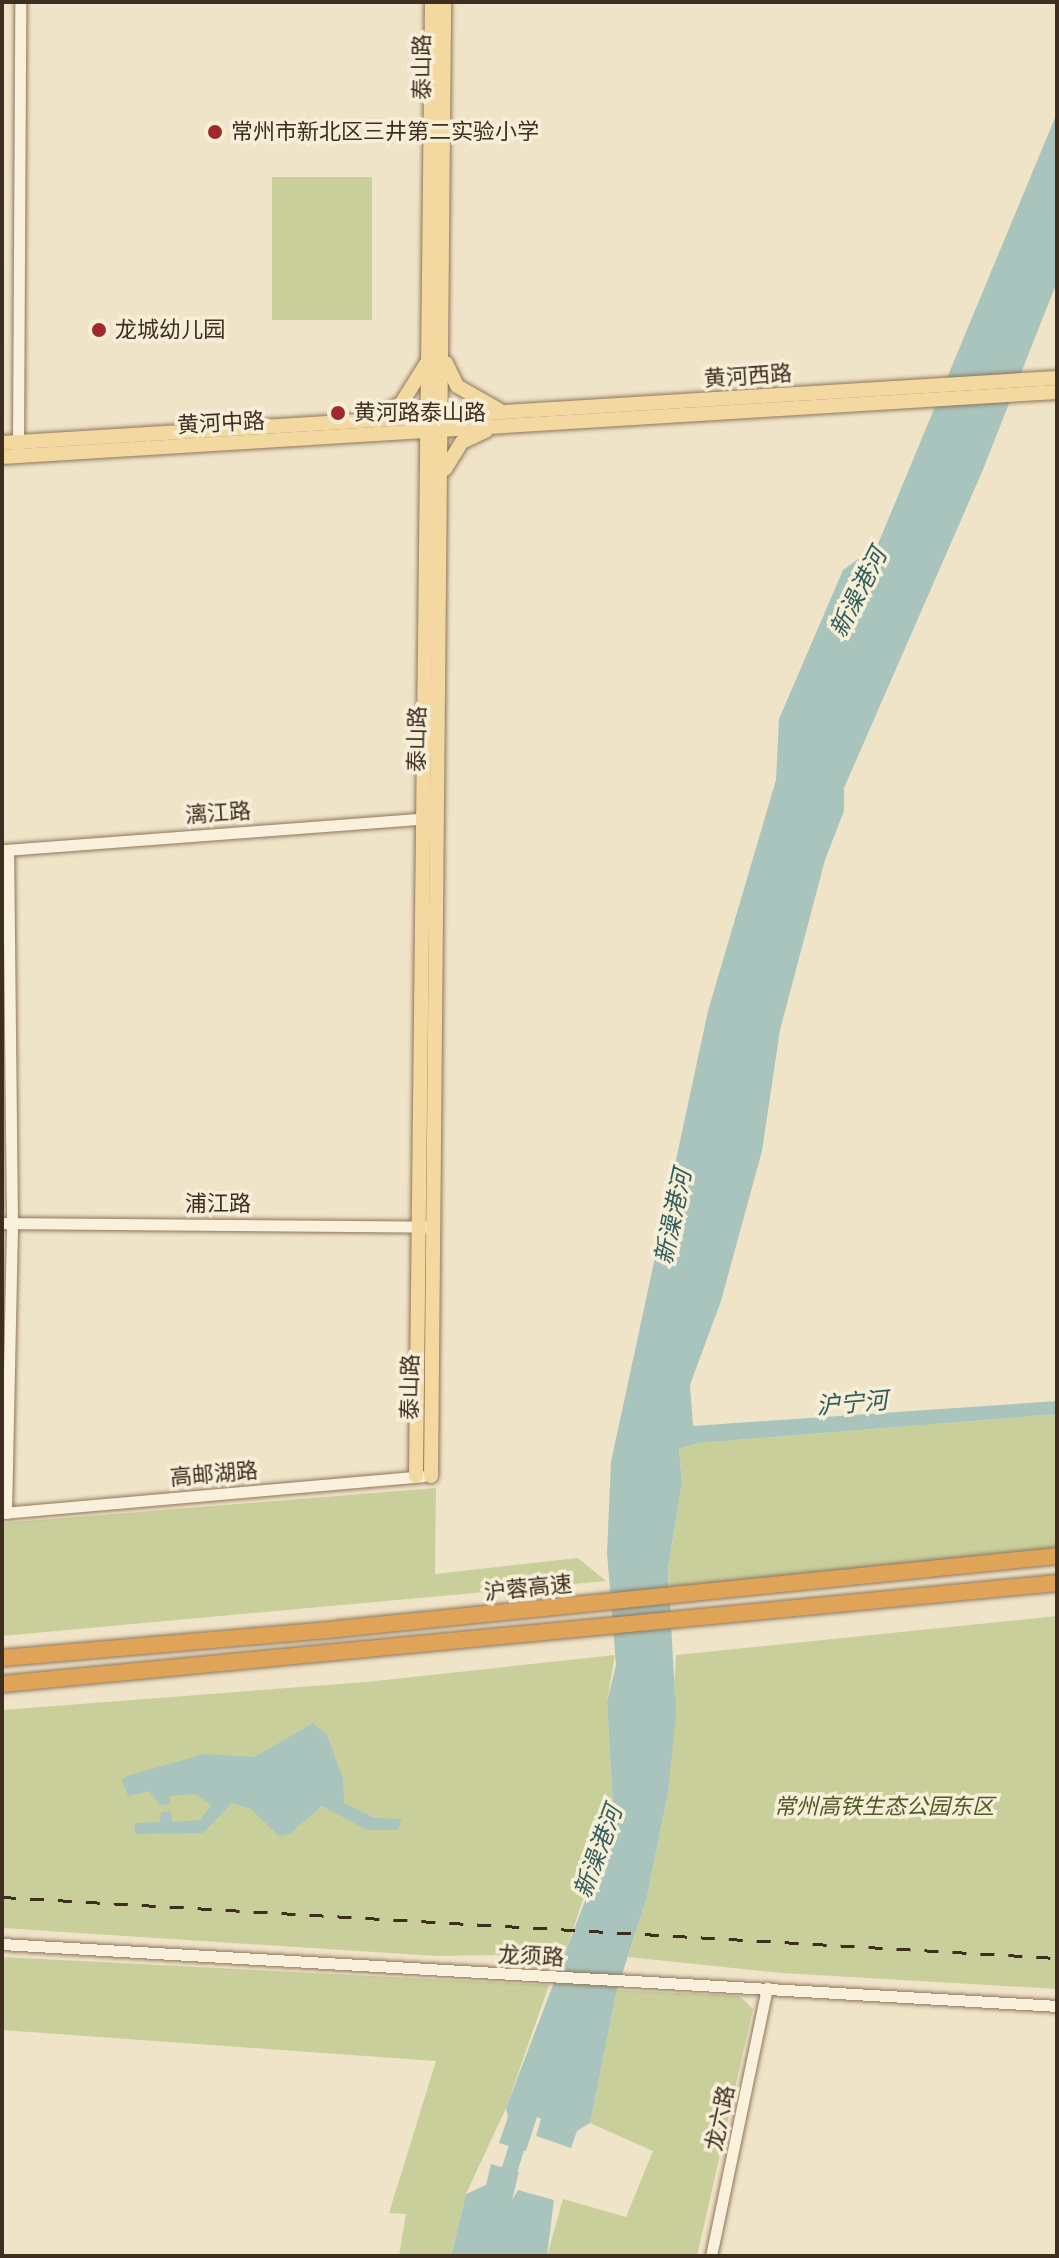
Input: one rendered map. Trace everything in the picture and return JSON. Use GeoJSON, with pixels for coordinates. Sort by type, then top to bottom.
{"type":"FeatureCollection","features":[{"type":"Feature","properties":{"kind":"highway","name":"沪蓉高速"},"geometry":{"type":"LineString","coordinates":[[2,1658],[1057,1556]]}},
{"type":"Feature","properties":{"kind":"highway"},"geometry":{"type":"LineString","coordinates":[[2,1684],[599,1630],[1057,1583]]}},
{"type":"Feature","properties":{"kind":"main road","name":"泰山路"},"geometry":{"type":"LineString","coordinates":[[424,1476],[436,424],[442,347],[438,5]]}},
{"type":"Feature","properties":{"kind":"main road","name":"泰山路"},"geometry":{"type":"LineString","coordinates":[[431,818],[442,477],[428,361],[438,5]]}},
{"type":"Feature","properties":{"kind":"main road"},"geometry":{"type":"LineString","coordinates":[[442,347],[457,386],[504,420],[462,442],[450,453],[442,477]]}},
{"type":"Feature","properties":{"kind":"main road"},"geometry":{"type":"LineString","coordinates":[[356,422],[401,404],[428,361]]}},
{"type":"Feature","properties":{"kind":"main road","name":"黄河西路"},"geometry":{"type":"LineString","coordinates":[[436,424],[934,401],[1022,388],[1057,378]]}},
{"type":"Feature","properties":{"kind":"main road","name":"黄河西路"},"geometry":{"type":"LineString","coordinates":[[504,420],[942,386],[1057,392]]}},
{"type":"Feature","properties":{"kind":"main road","name":"黄河中路"},"geometry":{"type":"LineString","coordinates":[[2,457],[18,449],[356,422],[436,424]]}},
{"type":"Feature","properties":{"kind":"main road","name":"黄河中路"},"geometry":{"type":"LineString","coordinates":[[2,443],[18,449],[436,424]]}},
{"type":"Feature","properties":{"kind":"street"},"geometry":{"type":"LineString","coordinates":[[18,449],[20,2]]}},
{"type":"Feature","properties":{"kind":"street","name":"漓江路"},"geometry":{"type":"LineString","coordinates":[[5,850],[431,818]]}},
{"type":"Feature","properties":{"kind":"street"},"geometry":{"type":"LineString","coordinates":[[4,1513],[7,1223],[5,850]]}},
{"type":"Feature","properties":{"kind":"street","name":"浦江路"},"geometry":{"type":"LineString","coordinates":[[7,1223],[426,1226]]}},
{"type":"Feature","properties":{"kind":"street","name":"高邮湖路"},"geometry":{"type":"LineString","coordinates":[[4,1513],[424,1476]]}},
{"type":"Feature","properties":{"kind":"street","name":"龙须路"},"geometry":{"type":"LineString","coordinates":[[2,1944],[1057,2006]]}},
{"type":"Feature","properties":{"kind":"street","name":"龙六路"},"geometry":{"type":"LineString","coordinates":[[711,2256],[767,1988]]}},
{"type":"Feature","properties":{"kind":"green space"},"geometry":{"type":"Polygon","coordinates":[[[272,177],[372,177],[372,320],[272,320],[272,177]]]}},
{"type":"Feature","properties":{"kind":"green space"},"geometry":{"type":"Polygon","coordinates":[[[1057,1414],[1057,1549],[670,1588],[668,1568],[682,1483],[679,1449],[699,1443],[1057,1414]]]}},
{"type":"Feature","properties":{"kind":"green space"},"geometry":{"type":"Polygon","coordinates":[[[436,1488],[435,1574],[578,1558],[606,1581],[2,1636],[2,1523],[436,1488]]]}},
{"type":"Feature","properties":{"kind":"green space","name":"常州高铁生态公园东区"},"geometry":{"type":"Polygon","coordinates":[[[1057,1616],[1057,1989],[782,1973],[628,1957],[647,1897],[668,1793],[676,1655],[1057,1616]]]}},
{"type":"Feature","properties":{"kind":"green space"},"geometry":{"type":"Polygon","coordinates":[[[615,1655],[607,1701],[613,1808],[565,1954],[436,1956],[2,1928],[2,1710],[366,1682],[615,1655]]]}},
{"type":"Feature","properties":{"kind":"green space"},"geometry":{"type":"Polygon","coordinates":[[[2,1957],[549,1985],[506,2108],[466,2194],[451,2256],[399,2256],[406,2214],[389,2213],[436,2061],[2,2030],[2,1957]]]}},
{"type":"Feature","properties":{"kind":"green space"},"geometry":{"type":"Polygon","coordinates":[[[617,1990],[740,1996],[753,2009],[697,2256],[547,2256],[563,2199],[626,2217],[653,2151],[590,2123],[617,1990]]]}},
{"type":"Feature","properties":{"kind":"water"},"geometry":{"type":"Polygon","coordinates":[[[1057,113],[1057,282],[982,472],[844,788],[844,811],[825,860],[780,1030],[762,1151],[721,1301],[690,1385],[693,1426],[1057,1401],[1057,1414],[699,1443],[679,1449],[682,1483],[668,1568],[676,1714],[668,1793],[647,1897],[617,1990],[590,2123],[577,2131],[571,2148],[536,2136],[541,2119],[537,2117],[526,2151],[499,2143],[508,2117],[506,2108],[593,1880],[613,1808],[607,1701],[616,1665],[607,1553],[611,1462],[708,1011],[776,780],[779,719],[843,570],[878,544],[1057,113]]]}},
{"type":"Feature","properties":{"kind":"water"},"geometry":{"type":"Polygon","coordinates":[[[313,1723],[327,1735],[343,1779],[344,1803],[375,1818],[402,1819],[398,1830],[367,1830],[322,1806],[289,1834],[279,1836],[251,1809],[232,1803],[203,1833],[135,1834],[135,1823],[160,1822],[161,1812],[171,1811],[172,1822],[200,1820],[211,1805],[195,1794],[170,1796],[170,1804],[160,1805],[149,1791],[128,1796],[122,1779],[204,1754],[255,1757],[313,1723]]]}},
{"type":"Feature","properties":{"kind":"water"},"geometry":{"type":"Polygon","coordinates":[[[491,2164],[519,2172],[512,2200],[518,2190],[554,2200],[547,2256],[451,2256],[466,2194],[486,2185],[491,2164]]]}},
{"type":"Feature","properties":{"kind":"waterway","name":"新澡港河"},"geometry":{"type":"LineString","coordinates":[[504,2188],[522,2130]]}},
{"type":"Feature","properties":{"kind":"railway"},"geometry":{"type":"LineString","coordinates":[[2,1897],[1057,1958]]}},
{"type":"Feature","properties":{"kind":"place","name":"常州市新北区三井第二实验小学"},"geometry":{"type":"Point","coordinates":[215,132]}},
{"type":"Feature","properties":{"kind":"place","name":"龙城幼儿园"},"geometry":{"type":"Point","coordinates":[99,330]}},
{"type":"Feature","properties":{"kind":"place","name":"黄河路泰山路"},"geometry":{"type":"Point","coordinates":[338,413]}},
{"type":"Feature","properties":{"kind":"water label","name":"沪宁河"},"geometry":{"type":"Point","coordinates":[852,1404]}}]}
